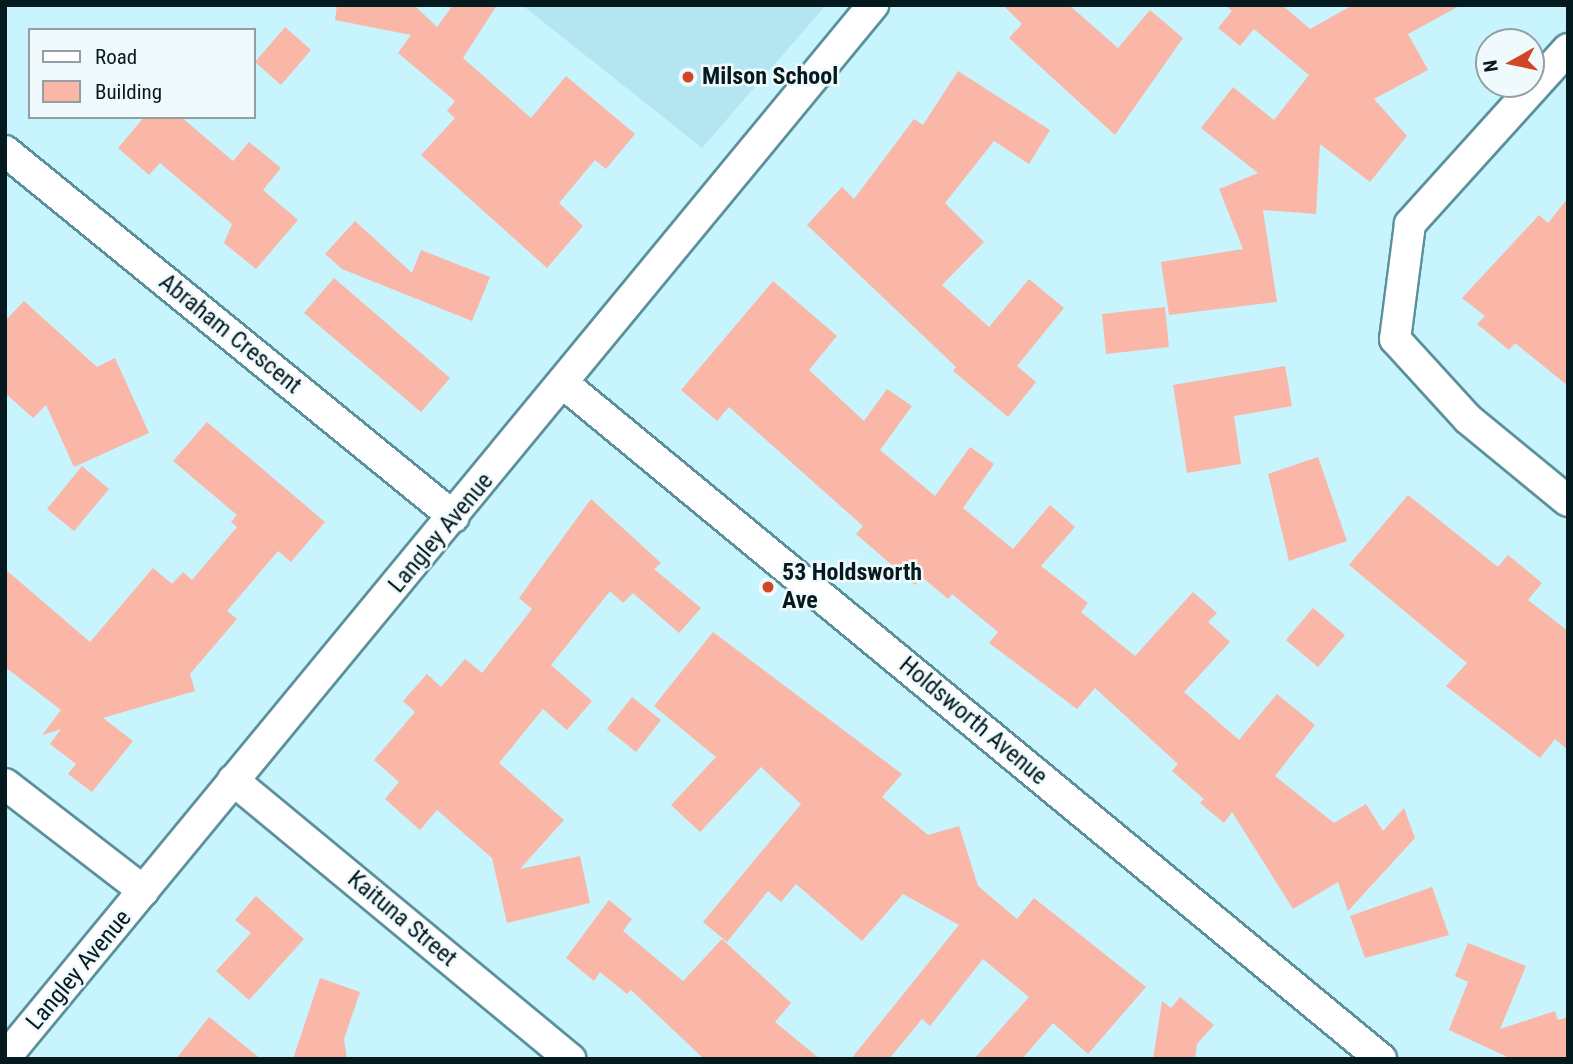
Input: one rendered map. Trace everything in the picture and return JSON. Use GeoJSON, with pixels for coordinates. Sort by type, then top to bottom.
{"type":"FeatureCollection","features":[{"type":"Feature","properties":{"kind":"street","name":"Langley Avenue"},"geometry":{"type":"LineString","coordinates":[[5,1058],[564,384],[873,5]]}},
{"type":"Feature","properties":{"kind":"street"},"geometry":{"type":"LineString","coordinates":[[1568,49],[1410,224],[1395,339],[1468,419],[1568,501]]}},
{"type":"Feature","properties":{"kind":"street","name":"Abraham Crescent"},"geometry":{"type":"LineString","coordinates":[[5,151],[454,517]]}},
{"type":"Feature","properties":{"kind":"street","name":"Holdsworth Avenue"},"geometry":{"type":"LineString","coordinates":[[564,384],[1381,1059]]}},
{"type":"Feature","properties":{"kind":"street","name":"Kaituna Street"},"geometry":{"type":"LineString","coordinates":[[233,780],[569,1059]]}},
{"type":"Feature","properties":{"kind":"street"},"geometry":{"type":"LineString","coordinates":[[5,784],[145,891]]}},
{"type":"Feature","properties":{"kind":"shaded area","name":"Milson School"},"geometry":{"type":"Polygon","coordinates":[[[522,5],[826,5],[702,148],[522,5]]]}},
{"type":"Feature","properties":{"kind":"building"},"geometry":{"type":"Polygon","coordinates":[[[337,5],[414,5],[437,27],[453,5],[497,5],[463,58],[531,118],[566,76],[635,134],[606,169],[595,160],[559,203],[583,226],[547,268],[421,155],[455,118],[447,111],[455,101],[398,53],[411,35],[335,20],[337,5]]]}},
{"type":"Feature","properties":{"kind":"building"},"geometry":{"type":"Polygon","coordinates":[[[1003,5],[1069,5],[1118,48],[1150,10],[1183,38],[1115,135],[1009,38],[1022,24],[1003,5]]]}},
{"type":"Feature","properties":{"kind":"building"},"geometry":{"type":"Polygon","coordinates":[[[1225,5],[1282,5],[1310,29],[1353,5],[1461,5],[1408,34],[1428,70],[1374,99],[1407,136],[1370,182],[1320,144],[1316,214],[1263,210],[1277,302],[1169,315],[1161,262],[1243,249],[1219,189],[1258,173],[1201,128],[1233,87],[1274,120],[1309,75],[1254,29],[1240,46],[1218,28],[1232,11],[1225,5]]]}},
{"type":"Feature","properties":{"kind":"building"},"geometry":{"type":"Polygon","coordinates":[[[285,27],[311,50],[281,85],[256,61],[285,27]]]}},
{"type":"Feature","properties":{"kind":"building"},"geometry":{"type":"Polygon","coordinates":[[[958,71],[1050,130],[1029,164],[994,141],[945,203],[984,242],[942,285],[989,327],[1029,279],[1064,308],[1017,366],[1036,382],[1008,417],[953,371],[956,367],[807,225],[842,187],[854,199],[914,119],[923,125],[958,71]]]}},
{"type":"Feature","properties":{"kind":"building"},"geometry":{"type":"Polygon","coordinates":[[[142,119],[183,119],[233,161],[249,142],[281,168],[263,190],[298,220],[256,269],[224,243],[232,224],[160,163],[149,175],[118,148],[142,119]]]}},
{"type":"Feature","properties":{"kind":"building"},"geometry":{"type":"Polygon","coordinates":[[[1568,198],[1568,386],[1515,343],[1509,350],[1477,324],[1485,316],[1462,298],[1539,215],[1548,223],[1568,198]]]}},
{"type":"Feature","properties":{"kind":"building"},"geometry":{"type":"Polygon","coordinates":[[[355,221],[412,273],[421,250],[490,277],[472,321],[342,269],[325,254],[355,221]]]}},
{"type":"Feature","properties":{"kind":"building"},"geometry":{"type":"Polygon","coordinates":[[[334,278],[450,378],[421,412],[304,313],[334,278]]]}},
{"type":"Feature","properties":{"kind":"building"},"geometry":{"type":"Polygon","coordinates":[[[773,281],[837,336],[809,370],[864,421],[887,389],[912,406],[880,450],[935,496],[970,447],[994,464],[963,508],[1013,549],[1050,505],[1075,527],[1041,566],[1088,603],[1081,612],[1135,656],[1193,592],[1217,613],[1208,622],[1230,642],[1184,692],[1239,740],[1277,694],[1315,725],[1275,776],[1334,823],[1366,804],[1383,831],[1404,808],[1415,838],[1348,911],[1338,882],[1293,909],[1232,812],[1224,823],[1200,803],[1204,799],[1172,771],[1178,764],[1095,688],[1077,709],[989,643],[998,632],[952,594],[948,599],[922,577],[915,585],[856,534],[863,526],[729,407],[717,421],[681,390],[773,281]]]}},
{"type":"Feature","properties":{"kind":"building"},"geometry":{"type":"Polygon","coordinates":[[[24,301],[97,367],[115,358],[149,433],[74,467],[46,405],[33,418],[5,393],[5,321],[24,301]]]}},
{"type":"Feature","properties":{"kind":"building"},"geometry":{"type":"Polygon","coordinates":[[[1165,307],[1169,347],[1106,354],[1102,314],[1165,307]]]}},
{"type":"Feature","properties":{"kind":"building"},"geometry":{"type":"Polygon","coordinates":[[[1285,366],[1292,406],[1234,416],[1241,464],[1187,473],[1173,385],[1285,366]]]}},
{"type":"Feature","properties":{"kind":"building"},"geometry":{"type":"Polygon","coordinates":[[[207,422],[325,522],[291,562],[278,551],[227,611],[237,619],[190,674],[195,691],[103,718],[133,741],[92,792],[68,774],[76,764],[50,744],[61,729],[42,735],[61,710],[5,667],[5,569],[90,642],[153,568],[172,584],[183,572],[192,580],[237,527],[231,522],[237,515],[173,461],[207,422]]]}},
{"type":"Feature","properties":{"kind":"building"},"geometry":{"type":"Polygon","coordinates":[[[1318,457],[1347,541],[1289,561],[1268,474],[1318,457]]]}},
{"type":"Feature","properties":{"kind":"building"},"geometry":{"type":"Polygon","coordinates":[[[82,466],[109,489],[74,531],[47,509],[82,466]]]}},
{"type":"Feature","properties":{"kind":"building"},"geometry":{"type":"Polygon","coordinates":[[[1408,495],[1498,567],[1508,555],[1542,583],[1528,600],[1568,631],[1568,750],[1555,739],[1540,758],[1446,686],[1467,663],[1349,565],[1408,495]]]}},
{"type":"Feature","properties":{"kind":"building"},"geometry":{"type":"Polygon","coordinates":[[[591,499],[661,563],[654,569],[701,608],[679,633],[633,593],[623,603],[610,591],[551,665],[592,701],[567,730],[543,709],[499,763],[564,820],[520,869],[580,856],[590,903],[507,923],[492,858],[437,810],[420,830],[385,799],[399,782],[374,760],[415,712],[403,701],[427,674],[441,687],[465,659],[482,673],[532,609],[519,598],[591,499]]]}},
{"type":"Feature","properties":{"kind":"building"},"geometry":{"type":"Polygon","coordinates":[[[1313,608],[1345,635],[1318,667],[1286,640],[1313,608]]]}},
{"type":"Feature","properties":{"kind":"building"},"geometry":{"type":"Polygon","coordinates":[[[713,632],[902,774],[882,797],[928,835],[959,826],[978,886],[1017,919],[1034,898],[1146,987],[1088,1054],[1053,1023],[1022,1059],[974,1059],[1029,997],[983,959],[930,1026],[922,1019],[889,1059],[851,1059],[959,925],[903,894],[862,941],[796,884],[781,902],[768,891],[727,942],[703,922],[801,804],[761,767],[700,832],[671,805],[716,757],[654,706],[713,632]]]}},
{"type":"Feature","properties":{"kind":"building"},"geometry":{"type":"Polygon","coordinates":[[[632,697],[661,720],[636,752],[607,729],[632,697]]]}},
{"type":"Feature","properties":{"kind":"building"},"geometry":{"type":"Polygon","coordinates":[[[1432,887],[1449,935],[1365,958],[1350,916],[1432,887]]]}},
{"type":"Feature","properties":{"kind":"building"},"geometry":{"type":"Polygon","coordinates":[[[256,896],[304,939],[249,1000],[216,971],[251,933],[235,920],[256,896]]]}},
{"type":"Feature","properties":{"kind":"building"},"geometry":{"type":"Polygon","coordinates":[[[609,900],[632,919],[623,931],[683,981],[722,939],[791,1003],[775,1022],[820,1059],[704,1059],[631,990],[627,994],[600,972],[594,981],[566,958],[609,900]]]}},
{"type":"Feature","properties":{"kind":"building"},"geometry":{"type":"Polygon","coordinates":[[[1468,943],[1526,966],[1500,1029],[1555,1011],[1558,1020],[1568,1017],[1568,1059],[1512,1059],[1449,1030],[1468,982],[1455,976],[1468,943]]]}},
{"type":"Feature","properties":{"kind":"building"},"geometry":{"type":"Polygon","coordinates":[[[320,978],[360,992],[344,1039],[347,1059],[293,1059],[320,978]]]}},
{"type":"Feature","properties":{"kind":"building"},"geometry":{"type":"Polygon","coordinates":[[[1180,997],[1214,1025],[1197,1044],[1195,1059],[1153,1059],[1162,1001],[1171,1008],[1180,997]]]}},
{"type":"Feature","properties":{"kind":"building"},"geometry":{"type":"Polygon","coordinates":[[[209,1017],[261,1059],[176,1059],[209,1017]]]}},
{"type":"Feature","properties":{"kind":"place","name":"Milson School"},"geometry":{"type":"Point","coordinates":[688,77]}},
{"type":"Feature","properties":{"kind":"place","name":"53 Holdsworth Ave"},"geometry":{"type":"Point","coordinates":[768,587]}}]}
